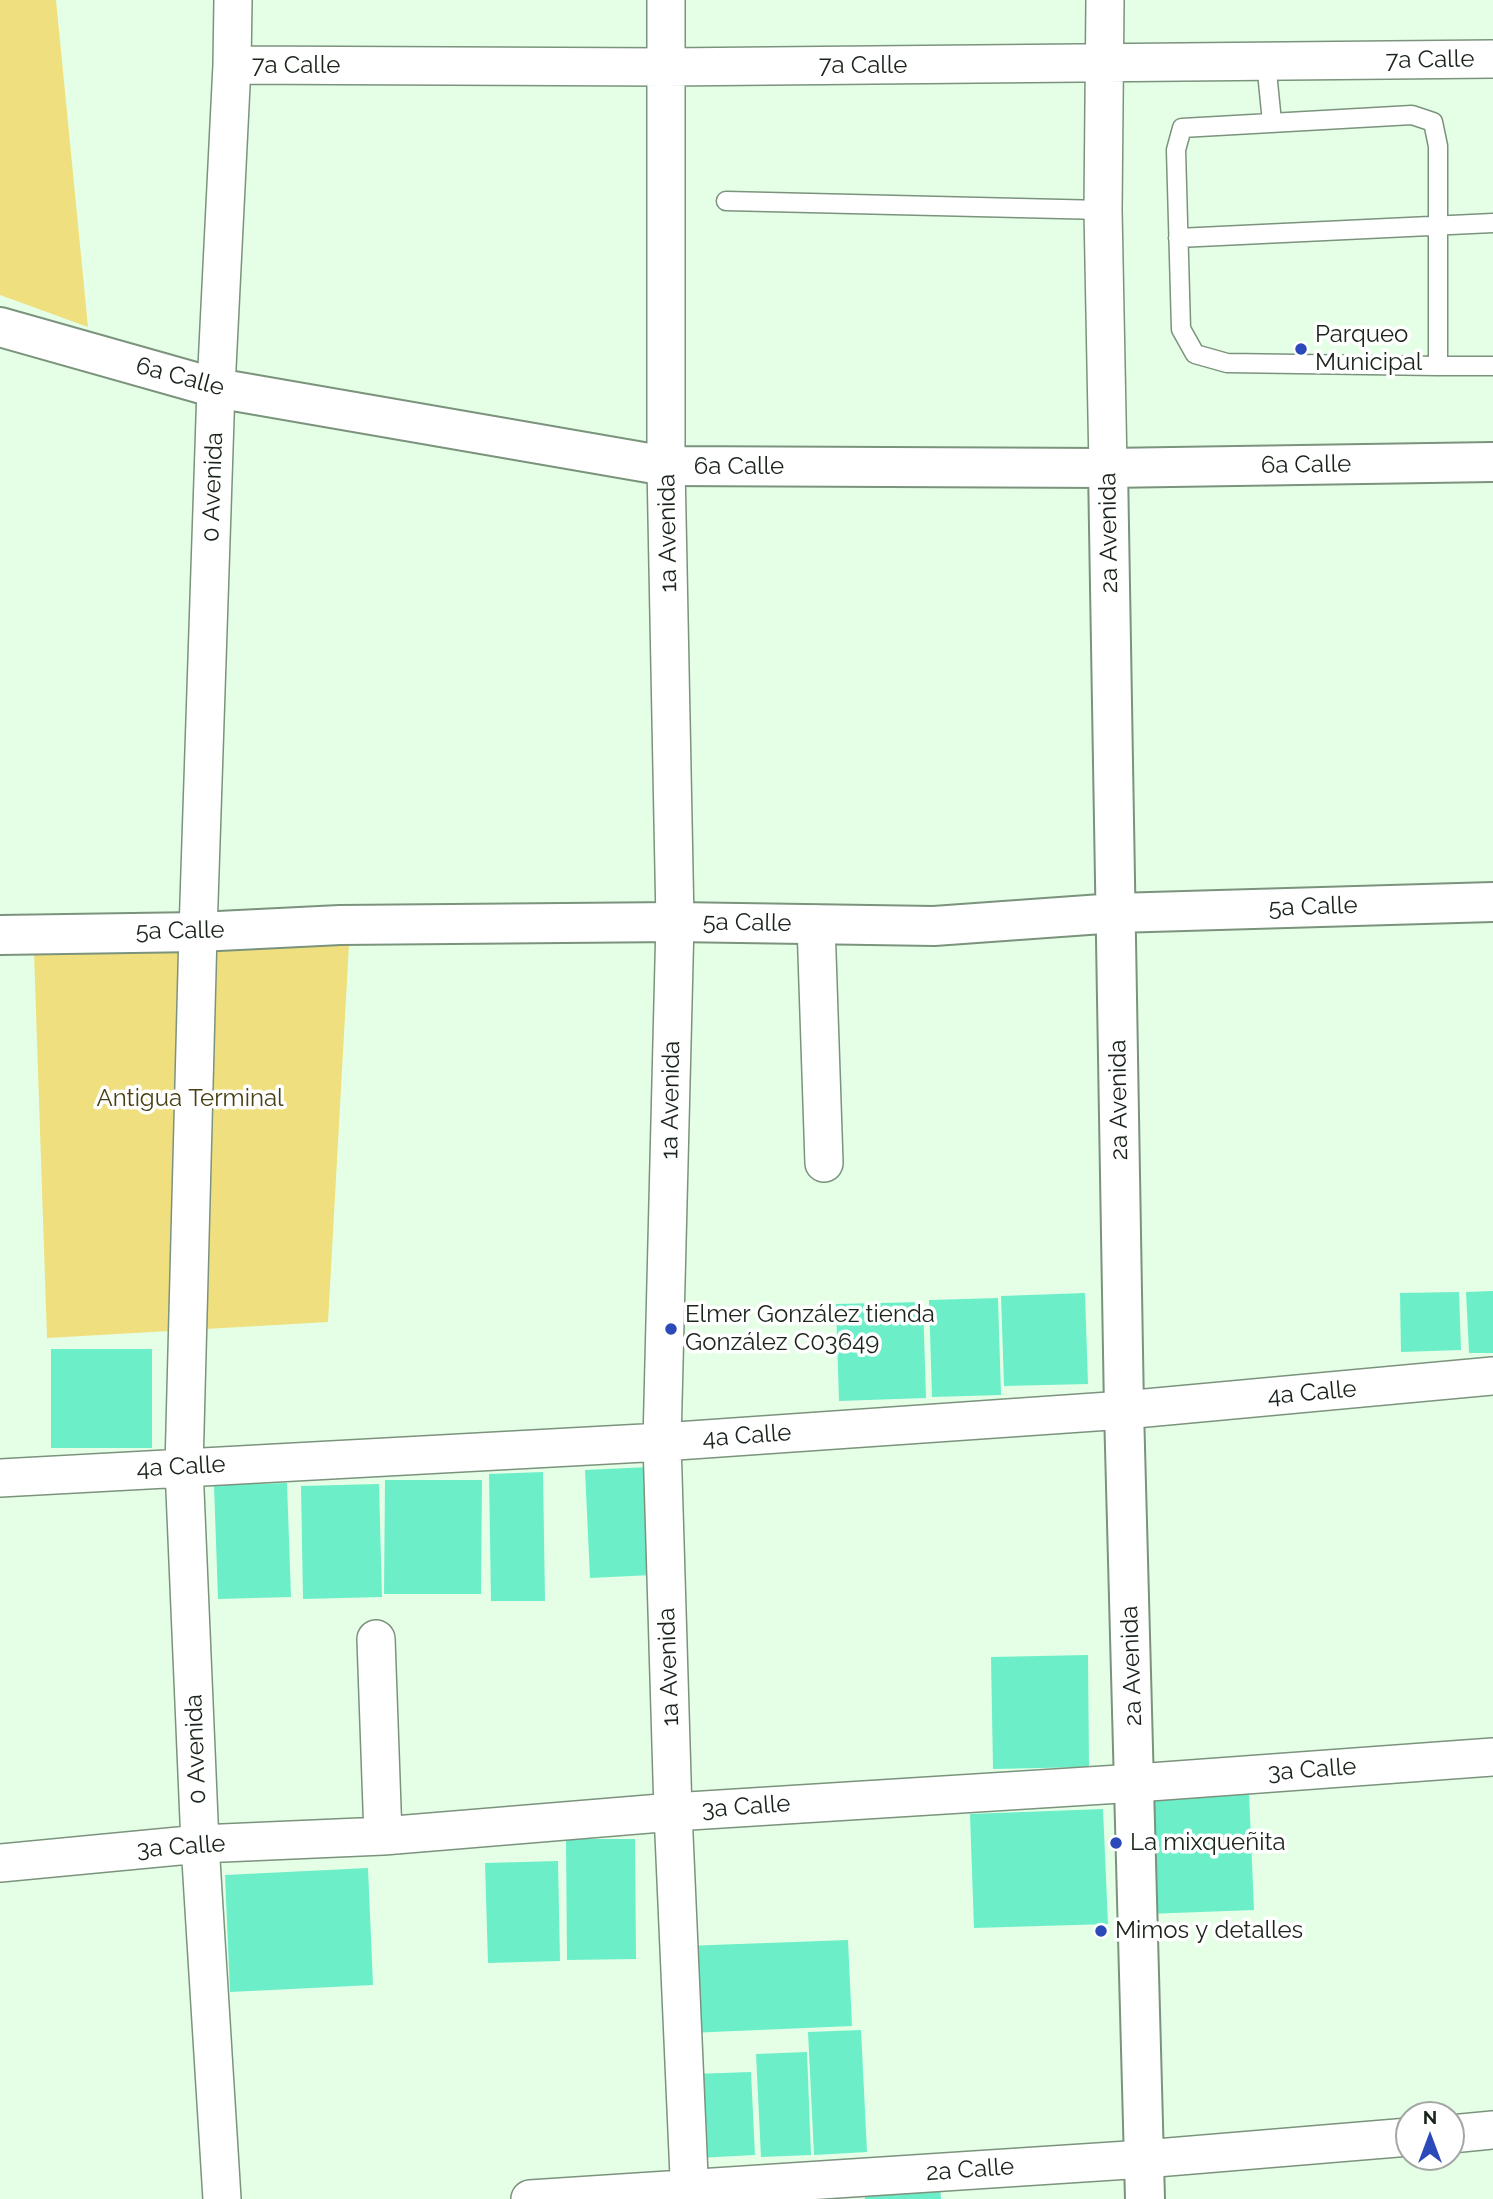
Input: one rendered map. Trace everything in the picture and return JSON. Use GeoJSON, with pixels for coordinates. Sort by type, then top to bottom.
{"type":"FeatureCollection","features":[{"type":"Feature","properties":{"kind":"main road","name":"6a Calle"},"geometry":{"type":"LineString","coordinates":[[0,327],[216,388],[666,466],[1108,468],[1493,462]]}},
{"type":"Feature","properties":{"kind":"main road","name":"2a Avenida"},"geometry":{"type":"LineString","coordinates":[[1108,468],[1124,1410],[1145,2199]]}},
{"type":"Feature","properties":{"kind":"main road","name":"5a Calle"},"geometry":{"type":"LineString","coordinates":[[0,935],[198,932],[340,925],[675,922],[934,926],[1116,913],[1493,902]]}},
{"type":"Feature","properties":{"kind":"street","name":"0 Avenida"},"geometry":{"type":"LineString","coordinates":[[222,2199],[200,1844],[184,1467],[216,388],[233,0]]}},
{"type":"Feature","properties":{"kind":"street","name":"1a Avenida"},"geometry":{"type":"LineString","coordinates":[[666,0],[666,466],[675,922],[662,1442],[673,1812],[689,2194]]}},
{"type":"Feature","properties":{"kind":"street","name":"2a Avenida"},"geometry":{"type":"LineString","coordinates":[[1105,0],[1103,210],[1108,468]]}},
{"type":"Feature","properties":{"kind":"street","name":"7a Calle"},"geometry":{"type":"LineString","coordinates":[[232,65],[667,67],[1493,59]]}},
{"type":"Feature","properties":{"kind":"street"},"geometry":{"type":"LineString","coordinates":[[816,924],[824,1163]]}},
{"type":"Feature","properties":{"kind":"street","name":"4a Calle"},"geometry":{"type":"LineString","coordinates":[[0,1478],[662,1442],[1124,1410],[1493,1376]]}},
{"type":"Feature","properties":{"kind":"street"},"geometry":{"type":"LineString","coordinates":[[376,1639],[383,1836]]}},
{"type":"Feature","properties":{"kind":"street","name":"3a Calle"},"geometry":{"type":"LineString","coordinates":[[0,1863],[200,1844],[383,1836],[673,1812],[1493,1757]]}},
{"type":"Feature","properties":{"kind":"street"},"geometry":{"type":"LineString","coordinates":[[1465,2133],[1493,2130]]}},
{"type":"Feature","properties":{"kind":"street","name":"2a Calle"},"geometry":{"type":"LineString","coordinates":[[530,2199],[689,2194],[1395,2138]]}},
{"type":"Feature","properties":{"kind":"lane"},"geometry":{"type":"LineString","coordinates":[[1266,62],[1272,122]]}},
{"type":"Feature","properties":{"kind":"lane"},"geometry":{"type":"LineString","coordinates":[[1438,366],[1438,146],[1433,122],[1412,115],[1182,128],[1176,150],[1181,329],[1195,354],[1227,363],[1438,366],[1493,366]]}},
{"type":"Feature","properties":{"kind":"lane"},"geometry":{"type":"LineString","coordinates":[[726,201],[1103,210]]}},
{"type":"Feature","properties":{"kind":"lane"},"geometry":{"type":"LineString","coordinates":[[1178,238],[1493,223]]}},
{"type":"Feature","properties":{"kind":"green space"},"geometry":{"type":"Polygon","coordinates":[[[0,0],[56,0],[88,327],[0,295],[0,0]]]}},
{"type":"Feature","properties":{"kind":"green space","name":"Antigua Terminal"},"geometry":{"type":"Polygon","coordinates":[[[349,944],[328,1322],[47,1338],[34,952],[349,944]]]}},
{"type":"Feature","properties":{"kind":"building"},"geometry":{"type":"Polygon","coordinates":[[[1493,1291],[1493,1353],[1469,1353],[1466,1292],[1493,1291]]]}},
{"type":"Feature","properties":{"kind":"building"},"geometry":{"type":"Polygon","coordinates":[[[1459,1292],[1461,1350],[1401,1352],[1400,1293],[1459,1292]]]}},
{"type":"Feature","properties":{"kind":"building"},"geometry":{"type":"Polygon","coordinates":[[[1085,1293],[1088,1384],[1004,1386],[1001,1296],[1085,1293]]]}},
{"type":"Feature","properties":{"kind":"building"},"geometry":{"type":"Polygon","coordinates":[[[998,1298],[1001,1395],[932,1397],[929,1300],[998,1298]]]}},
{"type":"Feature","properties":{"kind":"building"},"geometry":{"type":"Polygon","coordinates":[[[923,1302],[926,1398],[839,1401],[836,1304],[923,1302]]]}},
{"type":"Feature","properties":{"kind":"building"},"geometry":{"type":"Polygon","coordinates":[[[51,1349],[152,1349],[152,1448],[51,1448],[51,1349]]]}},
{"type":"Feature","properties":{"kind":"building"},"geometry":{"type":"Polygon","coordinates":[[[648,1467],[652,1575],[590,1578],[585,1470],[648,1467]]]}},
{"type":"Feature","properties":{"kind":"building"},"geometry":{"type":"Polygon","coordinates":[[[543,1472],[545,1601],[491,1601],[489,1474],[543,1472]]]}},
{"type":"Feature","properties":{"kind":"building"},"geometry":{"type":"Polygon","coordinates":[[[385,1480],[482,1480],[481,1594],[384,1594],[385,1480]]]}},
{"type":"Feature","properties":{"kind":"building"},"geometry":{"type":"Polygon","coordinates":[[[287,1483],[291,1597],[218,1599],[214,1485],[287,1483]]]}},
{"type":"Feature","properties":{"kind":"building"},"geometry":{"type":"Polygon","coordinates":[[[379,1484],[382,1597],[303,1599],[301,1486],[379,1484]]]}},
{"type":"Feature","properties":{"kind":"building"},"geometry":{"type":"Polygon","coordinates":[[[1088,1655],[1089,1767],[993,1769],[991,1657],[1088,1655]]]}},
{"type":"Feature","properties":{"kind":"building"},"geometry":{"type":"Polygon","coordinates":[[[1249,1792],[1254,1910],[1147,1914],[1143,1796],[1249,1792]]]}},
{"type":"Feature","properties":{"kind":"building"},"geometry":{"type":"Polygon","coordinates":[[[1103,1809],[1108,1924],[974,1928],[970,1814],[1103,1809]]]}},
{"type":"Feature","properties":{"kind":"building"},"geometry":{"type":"Polygon","coordinates":[[[566,1839],[635,1839],[636,1959],[567,1960],[566,1839]]]}},
{"type":"Feature","properties":{"kind":"building"},"geometry":{"type":"Polygon","coordinates":[[[558,1861],[560,1961],[488,1963],[485,1863],[558,1861]]]}},
{"type":"Feature","properties":{"kind":"building"},"geometry":{"type":"Polygon","coordinates":[[[368,1868],[373,1985],[230,1992],[225,1875],[368,1868]]]}},
{"type":"Feature","properties":{"kind":"building"},"geometry":{"type":"Polygon","coordinates":[[[848,1940],[852,2026],[689,2033],[685,1946],[848,1940]]]}},
{"type":"Feature","properties":{"kind":"building"},"geometry":{"type":"Polygon","coordinates":[[[861,2030],[867,2152],[814,2155],[808,2032],[861,2030]]]}},
{"type":"Feature","properties":{"kind":"building"},"geometry":{"type":"Polygon","coordinates":[[[807,2052],[811,2155],[761,2157],[756,2054],[807,2052]]]}},
{"type":"Feature","properties":{"kind":"building"},"geometry":{"type":"Polygon","coordinates":[[[751,2072],[755,2155],[697,2158],[693,2074],[751,2072]]]}},
{"type":"Feature","properties":{"kind":"building"},"geometry":{"type":"Polygon","coordinates":[[[940,2185],[941,2199],[865,2199],[864,2191],[940,2185]]]}},
{"type":"Feature","properties":{"kind":"place","name":"Parqueo Municipal"},"geometry":{"type":"Point","coordinates":[1301,349]}},
{"type":"Feature","properties":{"kind":"place","name":"Elmer González tienda González C03649"},"geometry":{"type":"Point","coordinates":[671,1329]}},
{"type":"Feature","properties":{"kind":"place","name":"La mixqueñita"},"geometry":{"type":"Point","coordinates":[1116,1843]}},
{"type":"Feature","properties":{"kind":"place","name":"Mimos y detalles"},"geometry":{"type":"Point","coordinates":[1101,1931]}}]}
